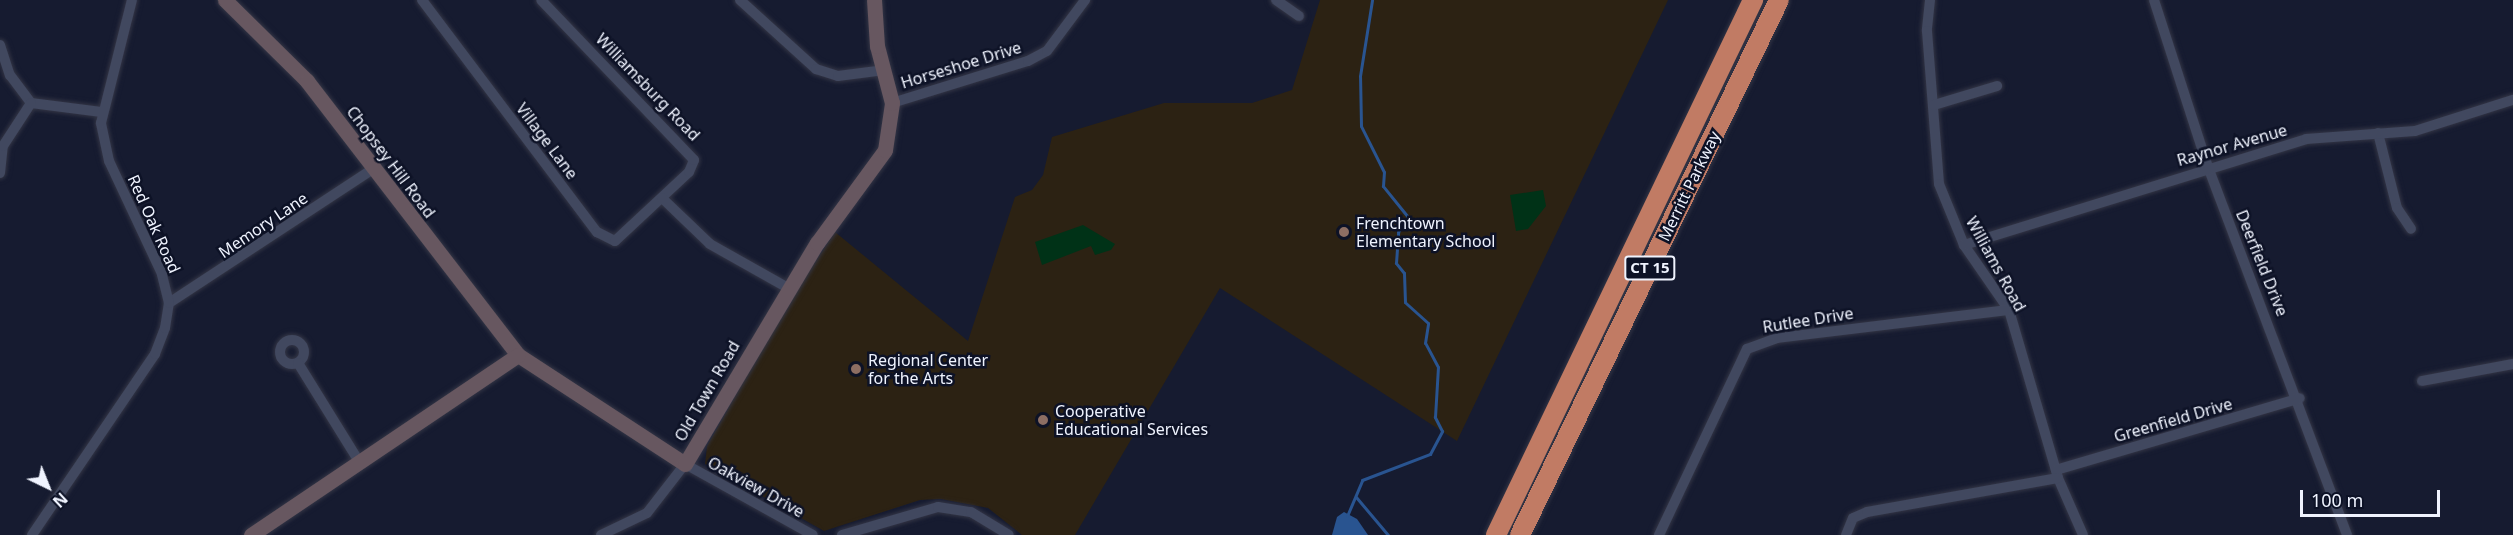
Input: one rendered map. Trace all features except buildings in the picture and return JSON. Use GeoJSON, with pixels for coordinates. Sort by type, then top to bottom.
{"type":"FeatureCollection","features":[{"type":"Feature","properties":{"kind":"highway","name":"Merritt Parkway"},"geometry":{"type":"LineString","coordinates":[[1496,535],[1754,0]]}},
{"type":"Feature","properties":{"kind":"highway","name":"Merritt Parkway"},"geometry":{"type":"LineString","coordinates":[[1521,535],[1779,0]]}},
{"type":"Feature","properties":{"kind":"main road","name":"Chopsey Hill Road"},"geometry":{"type":"LineString","coordinates":[[225,0],[288,57],[518,355]]}},
{"type":"Feature","properties":{"kind":"main road","name":"Old Town Road"},"geometry":{"type":"LineString","coordinates":[[518,355],[685,464],[788,288],[885,150],[892,103],[874,0]]}},
{"type":"Feature","properties":{"kind":"main road"},"geometry":{"type":"LineString","coordinates":[[251,535],[518,355]]}},
{"type":"Feature","properties":{"kind":"street","name":"Red Oak Road"},"geometry":{"type":"LineString","coordinates":[[132,0],[100,112],[109,161],[156,259],[169,303]]}},
{"type":"Feature","properties":{"kind":"street","name":"Village Lane"},"geometry":{"type":"LineString","coordinates":[[422,0],[602,238],[615,242],[624,237],[662,198]]}},
{"type":"Feature","properties":{"kind":"street","name":"Williamsburg Road"},"geometry":{"type":"LineString","coordinates":[[542,0],[692,154],[693,166],[662,198]]}},
{"type":"Feature","properties":{"kind":"street"},"geometry":{"type":"LineString","coordinates":[[740,0],[816,69],[838,76],[885,70]]}},
{"type":"Feature","properties":{"kind":"street","name":"Horseshoe Drive"},"geometry":{"type":"LineString","coordinates":[[892,103],[1028,62],[1047,51],[1085,0]]}},
{"type":"Feature","properties":{"kind":"street"},"geometry":{"type":"LineString","coordinates":[[1275,0],[1299,16]]}},
{"type":"Feature","properties":{"kind":"street","name":"Williams Road"},"geometry":{"type":"LineString","coordinates":[[1930,0],[1927,31],[1939,184],[1964,245],[2009,310],[2057,474],[2083,535]]}},
{"type":"Feature","properties":{"kind":"street","name":"Deerfield Drive"},"geometry":{"type":"LineString","coordinates":[[2154,0],[2208,166],[2300,398],[2347,535]]}},
{"type":"Feature","properties":{"kind":"street"},"geometry":{"type":"LineString","coordinates":[[0,45],[10,75],[31,103],[100,112]]}},
{"type":"Feature","properties":{"kind":"street"},"geometry":{"type":"LineString","coordinates":[[1934,105],[1997,86]]}},
{"type":"Feature","properties":{"kind":"street","name":"Raynor Avenue"},"geometry":{"type":"LineString","coordinates":[[1964,245],[2208,166],[2306,139],[2415,131],[2513,100]]}},
{"type":"Feature","properties":{"kind":"street"},"geometry":{"type":"LineString","coordinates":[[0,173],[3,146],[31,103]]}},
{"type":"Feature","properties":{"kind":"street"},"geometry":{"type":"LineString","coordinates":[[2378,133],[2397,208],[2411,229]]}},
{"type":"Feature","properties":{"kind":"street","name":"Memory Lane"},"geometry":{"type":"LineString","coordinates":[[169,303],[373,170]]}},
{"type":"Feature","properties":{"kind":"street"},"geometry":{"type":"LineString","coordinates":[[662,198],[710,244],[788,288]]}},
{"type":"Feature","properties":{"kind":"street"},"geometry":{"type":"LineString","coordinates":[[32,535],[154,354],[169,303]]}},
{"type":"Feature","properties":{"kind":"street","name":"Rutlee Drive"},"geometry":{"type":"LineString","coordinates":[[1659,535],[1747,349],[1777,338],[2009,310]]}},
{"type":"Feature","properties":{"kind":"street"},"geometry":{"type":"LineString","coordinates":[[298,363],[360,463]]}},
{"type":"Feature","properties":{"kind":"street"},"geometry":{"type":"LineString","coordinates":[[2422,381],[2513,364]]}},
{"type":"Feature","properties":{"kind":"street","name":"Greenfield Drive"},"geometry":{"type":"LineString","coordinates":[[1846,535],[1853,518],[1867,512],[2057,474],[2300,398]]}},
{"type":"Feature","properties":{"kind":"street"},"geometry":{"type":"LineString","coordinates":[[601,535],[647,513],[685,464]]}},
{"type":"Feature","properties":{"kind":"street","name":"Oakview Drive"},"geometry":{"type":"LineString","coordinates":[[685,464],[813,535]]}},
{"type":"Feature","properties":{"kind":"street"},"geometry":{"type":"LineString","coordinates":[[842,535],[938,507],[971,512],[1009,535]]}},
{"type":"Feature","properties":{"kind":"shaded area"},"geometry":{"type":"Polygon","coordinates":[[[1320,0],[1668,0],[1457,441],[1220,288],[1075,535],[1022,535],[988,508],[941,499],[920,500],[824,531],[705,464],[707,446],[786,306],[835,232],[968,341],[1015,197],[1032,190],[1043,175],[1052,137],[1164,103],[1252,103],[1292,90],[1320,0]]]}},
{"type":"Feature","properties":{"kind":"green space"},"geometry":{"type":"Polygon","coordinates":[[[1543,190],[1546,206],[1528,229],[1516,231],[1510,195],[1543,190]]]}},
{"type":"Feature","properties":{"kind":"green space"},"geometry":{"type":"Polygon","coordinates":[[[1083,225],[1115,244],[1111,250],[1095,255],[1091,246],[1042,265],[1035,242],[1083,225]]]}},
{"type":"Feature","properties":{"kind":"water"},"geometry":{"type":"Polygon","coordinates":[[[1344,512],[1357,519],[1368,535],[1332,535],[1337,517],[1344,512]]]}},
{"type":"Feature","properties":{"kind":"waterway"},"geometry":{"type":"LineString","coordinates":[[1347,516],[1362,480],[1430,454],[1442,431],[1435,417],[1438,367],[1425,343],[1428,323],[1405,302],[1404,273],[1396,263],[1398,232],[1408,217],[1383,186],[1384,172],[1361,126],[1360,76],[1372,0]]}},
{"type":"Feature","properties":{"kind":"waterway"},"geometry":{"type":"LineString","coordinates":[[1356,497],[1388,535]]}},
{"type":"Feature","properties":{"kind":"place","name":"Frenchtown Elementary School"},"geometry":{"type":"Point","coordinates":[1344,232]}},
{"type":"Feature","properties":{"kind":"place","name":"Regional Center for the Arts"},"geometry":{"type":"Point","coordinates":[856,369]}},
{"type":"Feature","properties":{"kind":"place","name":"Cooperative Educational Services"},"geometry":{"type":"Point","coordinates":[1043,420]}}]}
